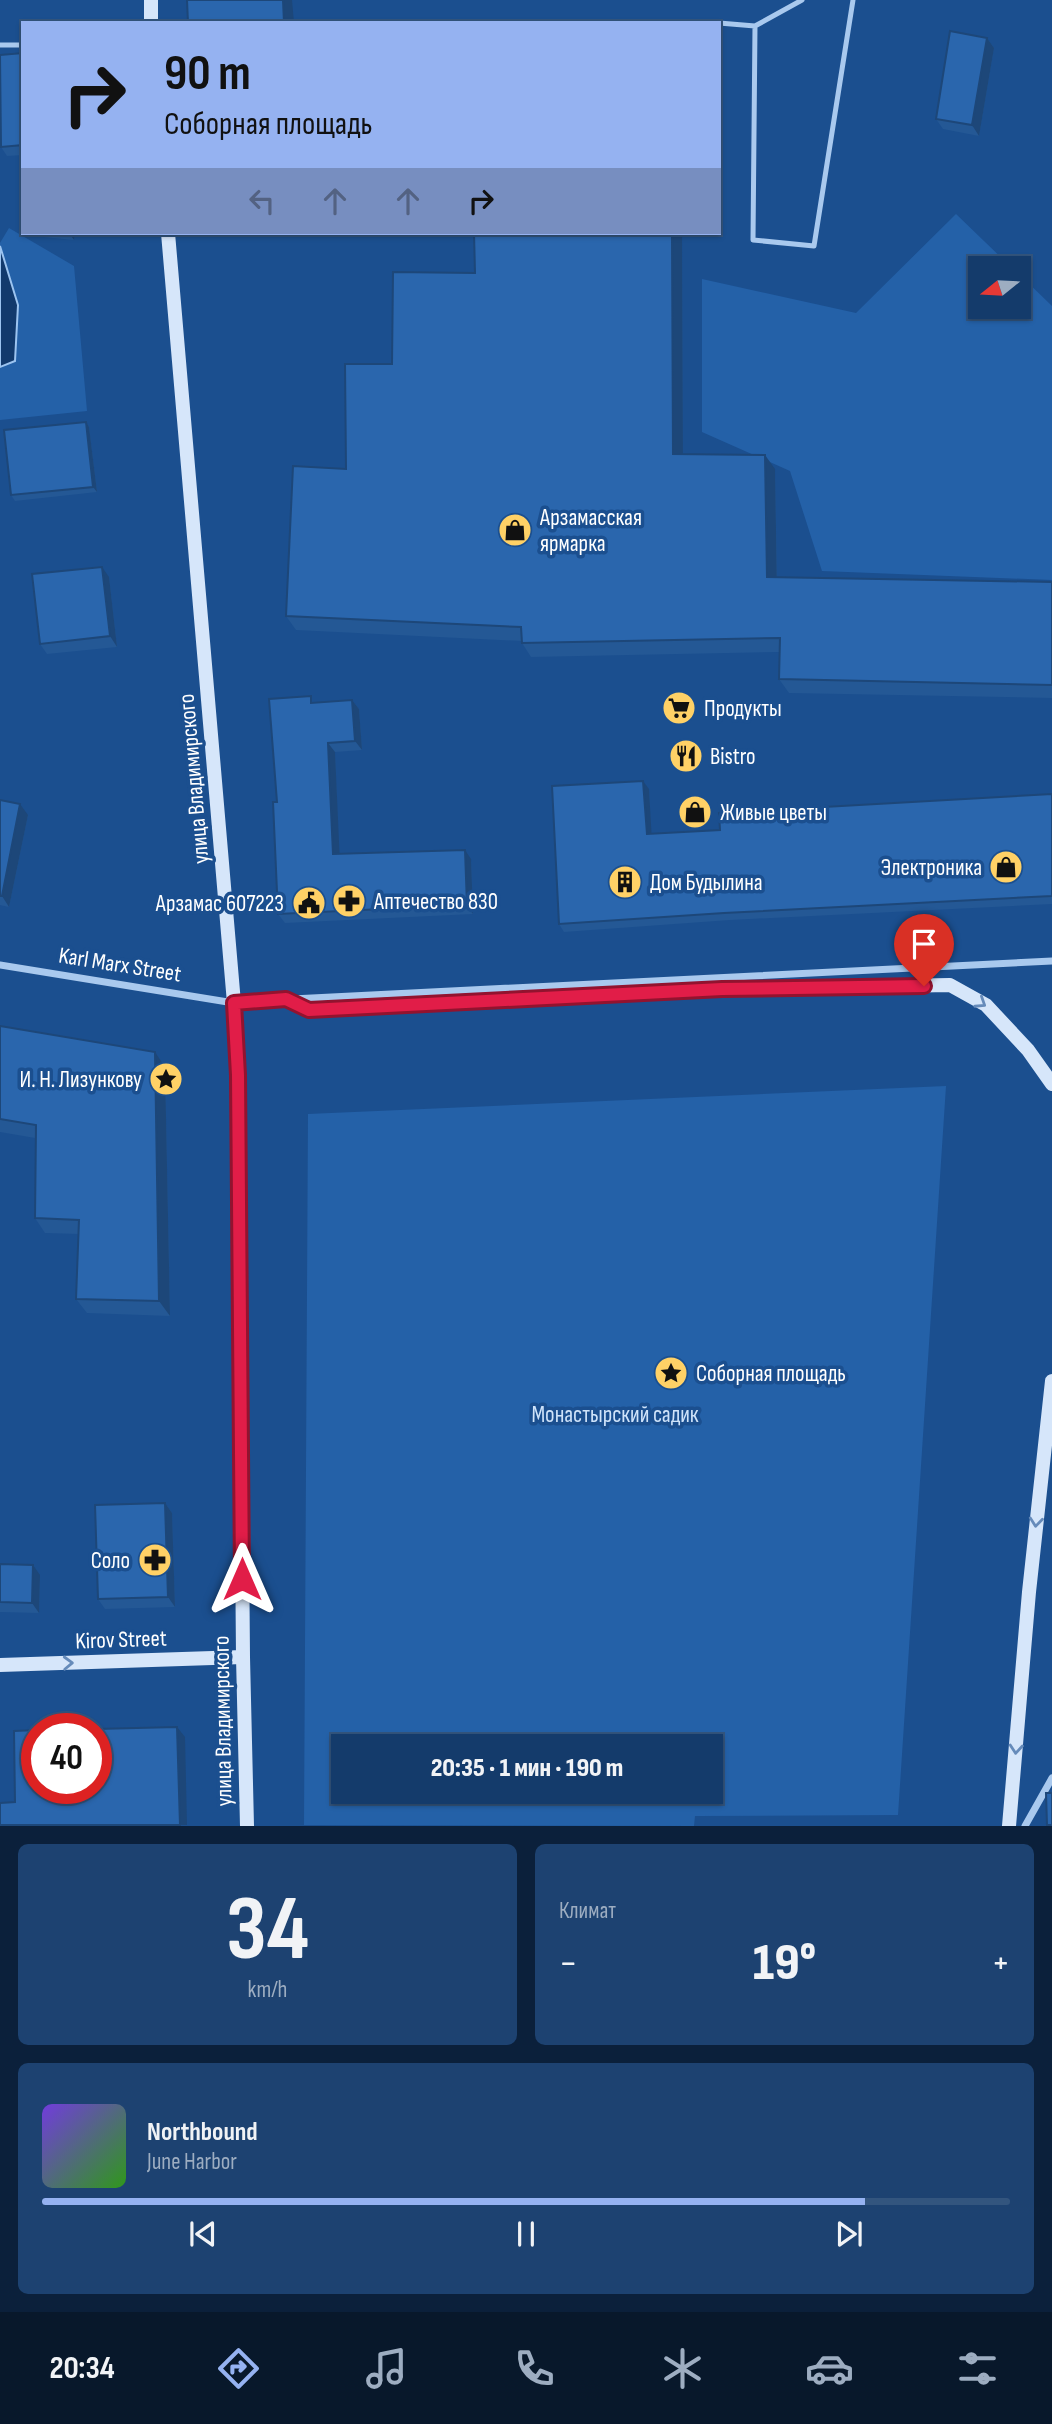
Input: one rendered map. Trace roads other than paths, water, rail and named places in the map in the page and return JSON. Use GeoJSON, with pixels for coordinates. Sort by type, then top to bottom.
{"type":"FeatureCollection","features":[{"type":"Feature","properties":{"kind":"street"},"geometry":{"type":"LineString","coordinates":[[151,0],[151,21]]}},
{"type":"Feature","properties":{"kind":"street","name":"улица Владимирского"},"geometry":{"type":"LineString","coordinates":[[168,235],[234,1003],[238,1102],[247,1825]]}},
{"type":"Feature","properties":{"kind":"street"},"geometry":{"type":"LineString","coordinates":[[234,1003],[1052,961]]}},
{"type":"Feature","properties":{"kind":"street","name":"Karl Marx Street"},"geometry":{"type":"LineString","coordinates":[[0,965],[234,1003]]}},
{"type":"Feature","properties":{"kind":"street"},"geometry":{"type":"LineString","coordinates":[[286,999],[309,1010],[722,989],[950,985],[986,1005],[1028,1050],[1052,1084]]}},
{"type":"Feature","properties":{"kind":"street"},"geometry":{"type":"LineString","coordinates":[[1009,1825],[1029,1592],[1052,1381]]}},
{"type":"Feature","properties":{"kind":"street","name":"Kirov Street"},"geometry":{"type":"LineString","coordinates":[[0,1665],[243,1657]]}},
{"type":"Feature","properties":{"kind":"street"},"geometry":{"type":"LineString","coordinates":[[1025,1825],[1052,1778]]}},
{"type":"Feature","properties":{"kind":"lane"},"geometry":{"type":"LineString","coordinates":[[721,23],[755,26],[802,0]]}},
{"type":"Feature","properties":{"kind":"lane"},"geometry":{"type":"LineString","coordinates":[[755,26],[753,240],[814,246],[853,0]]}},
{"type":"Feature","properties":{"kind":"lane"},"geometry":{"type":"LineString","coordinates":[[0,45],[21,45]]}},
{"type":"Feature","properties":{"kind":"place","name":"Арзамасская ярмарка"},"geometry":{"type":"Point","coordinates":[515,530]}},
{"type":"Feature","properties":{"kind":"place","name":"Продукты"},"geometry":{"type":"Point","coordinates":[679,708]}},
{"type":"Feature","properties":{"kind":"place","name":"Bistro"},"geometry":{"type":"Point","coordinates":[686,756]}},
{"type":"Feature","properties":{"kind":"place","name":"Живые цветы"},"geometry":{"type":"Point","coordinates":[695,812]}},
{"type":"Feature","properties":{"kind":"place","name":"Электроника"},"geometry":{"type":"Point","coordinates":[1006,867]}},
{"type":"Feature","properties":{"kind":"place","name":"Дом Будылина"},"geometry":{"type":"Point","coordinates":[625,882]}},
{"type":"Feature","properties":{"kind":"place","name":"Аптечество 830"},"geometry":{"type":"Point","coordinates":[349,901]}},
{"type":"Feature","properties":{"kind":"place","name":"Арзамас 607223"},"geometry":{"type":"Point","coordinates":[309,903]}},
{"type":"Feature","properties":{"kind":"place","name":"И. Н. Лизункову"},"geometry":{"type":"Point","coordinates":[166,1079]}},
{"type":"Feature","properties":{"kind":"place","name":"Соборная площадь"},"geometry":{"type":"Point","coordinates":[671,1373]}},
{"type":"Feature","properties":{"kind":"place","name":"Соло"},"geometry":{"type":"Point","coordinates":[155,1560]}},
{"type":"Feature","properties":{"kind":"park label","name":"Монастырский садик"},"geometry":{"type":"Point","coordinates":[615,1414]}}]}
